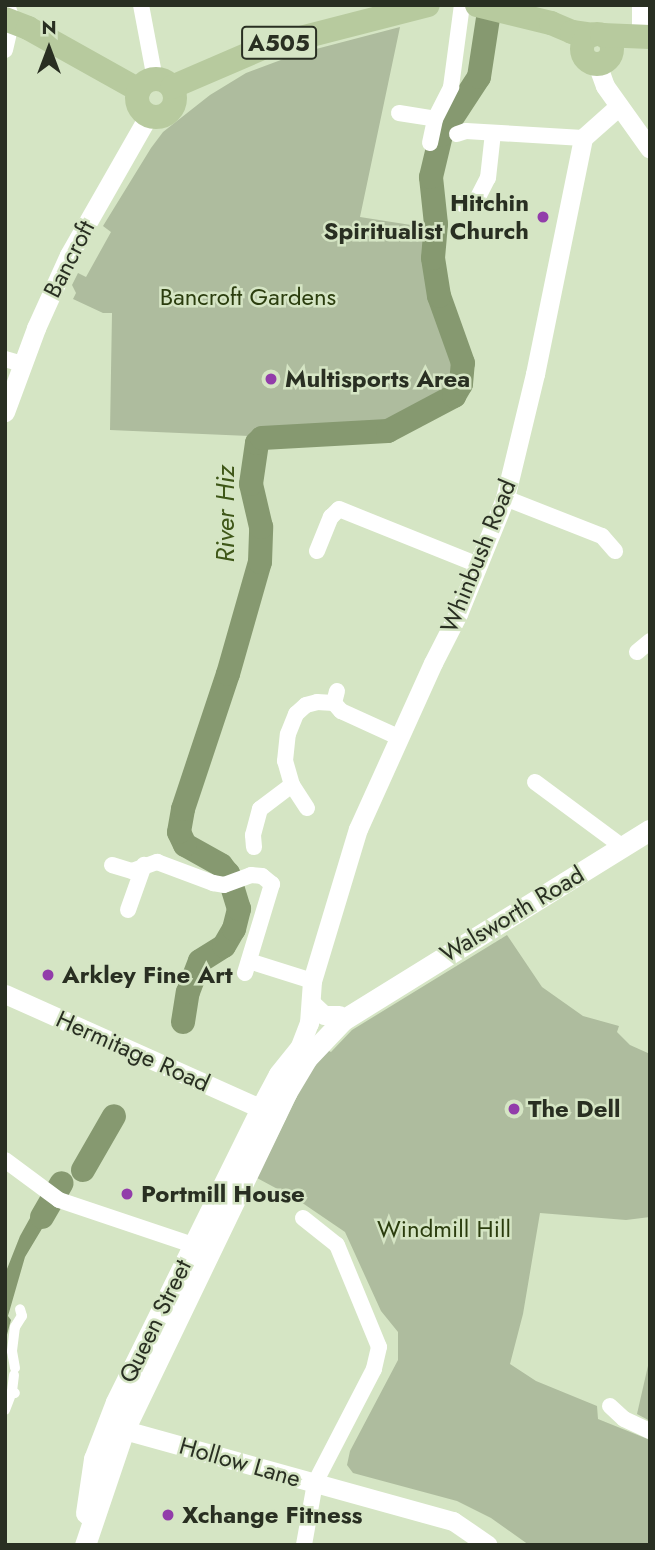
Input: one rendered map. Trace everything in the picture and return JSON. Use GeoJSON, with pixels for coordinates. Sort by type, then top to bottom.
{"type":"FeatureCollection","features":[{"type":"Feature","properties":{"kind":"main road","name":"A505"},"geometry":{"type":"LineString","coordinates":[[155,86],[265,47],[428,5]]}},
{"type":"Feature","properties":{"kind":"main road"},"geometry":{"type":"LineString","coordinates":[[480,7],[551,23],[593,46],[623,34],[645,38]]}},
{"type":"Feature","properties":{"kind":"main road"},"geometry":{"type":"LineString","coordinates":[[8,15],[155,86],[138,102],[149,115]]}},
{"type":"Feature","properties":{"kind":"main road","name":"Walsworth Road"},"geometry":{"type":"LineString","coordinates":[[268,1111],[307,1058],[343,1020],[650,830]]}},
{"type":"Feature","properties":{"kind":"main road","name":"Walsworth Road"},"geometry":{"type":"LineString","coordinates":[[268,1111],[279,1074],[300,1046],[339,1015],[375,999]]}},
{"type":"Feature","properties":{"kind":"main road","name":"Queen Street"},"geometry":{"type":"LineString","coordinates":[[83,1545],[94,1459],[116,1428],[268,1111]]}},
{"type":"Feature","properties":{"kind":"street"},"geometry":{"type":"LineString","coordinates":[[141,5],[155,86]]}},
{"type":"Feature","properties":{"kind":"street"},"geometry":{"type":"LineString","coordinates":[[640,5],[645,38]]}},
{"type":"Feature","properties":{"kind":"street"},"geometry":{"type":"LineString","coordinates":[[430,143],[435,119],[451,86],[480,7]]}},
{"type":"Feature","properties":{"kind":"street"},"geometry":{"type":"LineString","coordinates":[[5,50],[8,15]]}},
{"type":"Feature","properties":{"kind":"street"},"geometry":{"type":"LineString","coordinates":[[593,46],[601,78],[648,144]]}},
{"type":"Feature","properties":{"kind":"street"},"geometry":{"type":"LineString","coordinates":[[457,134],[466,131],[583,138],[619,106]]}},
{"type":"Feature","properties":{"kind":"street"},"geometry":{"type":"LineString","coordinates":[[399,113],[435,119]]}},
{"type":"Feature","properties":{"kind":"street","name":"Bancroft"},"geometry":{"type":"LineString","coordinates":[[5,412],[13,362],[69,255],[149,115]]}},
{"type":"Feature","properties":{"kind":"street"},"geometry":{"type":"LineString","coordinates":[[462,204],[475,203],[488,178],[493,133]]}},
{"type":"Feature","properties":{"kind":"street","name":"Whinbush Road"},"geometry":{"type":"LineString","coordinates":[[300,1046],[312,1004],[312,981],[358,828],[478,565],[505,498],[535,374],[583,138]]}},
{"type":"Feature","properties":{"kind":"street"},"geometry":{"type":"LineString","coordinates":[[505,498],[602,536],[615,551]]}},
{"type":"Feature","properties":{"kind":"street"},"geometry":{"type":"LineString","coordinates":[[317,551],[331,517],[339,509],[478,565]]}},
{"type":"Feature","properties":{"kind":"street"},"geometry":{"type":"LineString","coordinates":[[637,652],[650,641]]}},
{"type":"Feature","properties":{"kind":"street"},"geometry":{"type":"LineString","coordinates":[[307,808],[292,785],[285,761],[288,734],[296,714],[306,705],[335,697],[341,711],[398,737]]}},
{"type":"Feature","properties":{"kind":"street"},"geometry":{"type":"LineString","coordinates":[[535,782],[623,847]]}},
{"type":"Feature","properties":{"kind":"street"},"geometry":{"type":"LineString","coordinates":[[254,847],[254,828],[260,809],[292,785]]}},
{"type":"Feature","properties":{"kind":"street"},"geometry":{"type":"LineString","coordinates":[[112,865],[132,871],[157,862],[230,883],[251,876],[262,876],[272,884],[247,967],[312,981]]}},
{"type":"Feature","properties":{"kind":"street"},"geometry":{"type":"LineString","coordinates":[[128,911],[144,865]]}},
{"type":"Feature","properties":{"kind":"street","name":"Hermitage Road"},"geometry":{"type":"LineString","coordinates":[[5,994],[268,1111]]}},
{"type":"Feature","properties":{"kind":"street"},"geometry":{"type":"LineString","coordinates":[[312,1004],[324,1015],[339,1015]]}},
{"type":"Feature","properties":{"kind":"street"},"geometry":{"type":"LineString","coordinates":[[5,1160],[59,1200],[201,1248]]}},
{"type":"Feature","properties":{"kind":"street"},"geometry":{"type":"LineString","coordinates":[[303,1218],[337,1245],[379,1347],[374,1369],[315,1483],[304,1545]]}},
{"type":"Feature","properties":{"kind":"street"},"geometry":{"type":"LineString","coordinates":[[5,1409],[13,1393],[15,1372],[12,1352],[15,1327],[22,1316],[20,1309]]}},
{"type":"Feature","properties":{"kind":"street"},"geometry":{"type":"LineString","coordinates":[[610,1406],[624,1419],[650,1431]]}},
{"type":"Feature","properties":{"kind":"street","name":"Hollow Lane"},"geometry":{"type":"LineString","coordinates":[[116,1428],[453,1521],[488,1545]]}},
{"type":"Feature","properties":{"kind":"green space","name":"Bancroft Gardens"},"geometry":{"type":"Polygon","coordinates":[[[400,27],[360,217],[430,228],[426,262],[433,298],[459,360],[451,390],[424,399],[390,421],[319,425],[249,436],[110,430],[112,313],[103,313],[73,299],[76,293],[72,285],[78,273],[86,277],[111,232],[103,226],[151,148],[163,132],[210,95],[246,73],[297,54],[400,27]]]}},
{"type":"Feature","properties":{"kind":"green space","name":"Windmill Hill"},"geometry":{"type":"Polygon","coordinates":[[[507,935],[542,987],[583,1016],[619,1026],[617,1032],[630,1045],[650,1054],[650,1217],[626,1220],[540,1213],[523,1314],[510,1364],[536,1381],[597,1406],[598,1419],[650,1440],[650,1545],[529,1545],[491,1518],[457,1501],[353,1473],[347,1465],[350,1451],[398,1360],[398,1332],[381,1311],[345,1232],[298,1200],[257,1178],[321,1047],[331,1052],[352,1030],[507,935]]]}},
{"type":"Feature","properties":{"kind":"green space"},"geometry":{"type":"Polygon","coordinates":[[[650,1357],[650,1421],[637,1414],[650,1357]]]}},
{"type":"Feature","properties":{"kind":"shaded area"},"geometry":{"type":"Polygon","coordinates":[[[46,1203],[52,1212],[25,1257],[8,1316],[11,1320],[5,1342],[5,1274],[20,1236],[35,1209],[46,1203]]]}},
{"type":"Feature","properties":{"kind":"waterway","name":"River Hiz"},"geometry":{"type":"LineString","coordinates":[[183,1022],[188,992],[200,961],[224,946],[234,929],[239,909],[228,874],[221,865],[185,845],[179,832],[183,809],[228,674],[260,562],[261,527],[251,484],[257,443],[262,438],[388,431],[454,396],[461,384],[463,363],[439,296],[433,258],[436,224],[431,177],[441,135],[479,77],[490,5]]}},
{"type":"Feature","properties":{"kind":"waterway","name":"River Hiz"},"geometry":{"type":"LineString","coordinates":[[83,1170],[114,1116]]}},
{"type":"Feature","properties":{"kind":"waterway","name":"River Hiz"},"geometry":{"type":"LineString","coordinates":[[42,1217],[62,1183]]}},
{"type":"Feature","properties":{"kind":"place","name":"Hitchin Spiritualist Church"},"geometry":{"type":"Point","coordinates":[543,217]}},
{"type":"Feature","properties":{"kind":"place","name":"Multisports Area"},"geometry":{"type":"Point","coordinates":[271,379]}},
{"type":"Feature","properties":{"kind":"place","name":"Arkley Fine Art"},"geometry":{"type":"Point","coordinates":[48,975]}},
{"type":"Feature","properties":{"kind":"place","name":"The Dell"},"geometry":{"type":"Point","coordinates":[514,1109]}},
{"type":"Feature","properties":{"kind":"place","name":"Portmill House"},"geometry":{"type":"Point","coordinates":[127,1194]}},
{"type":"Feature","properties":{"kind":"place","name":"Xchange Fitness"},"geometry":{"type":"Point","coordinates":[168,1515]}}]}
